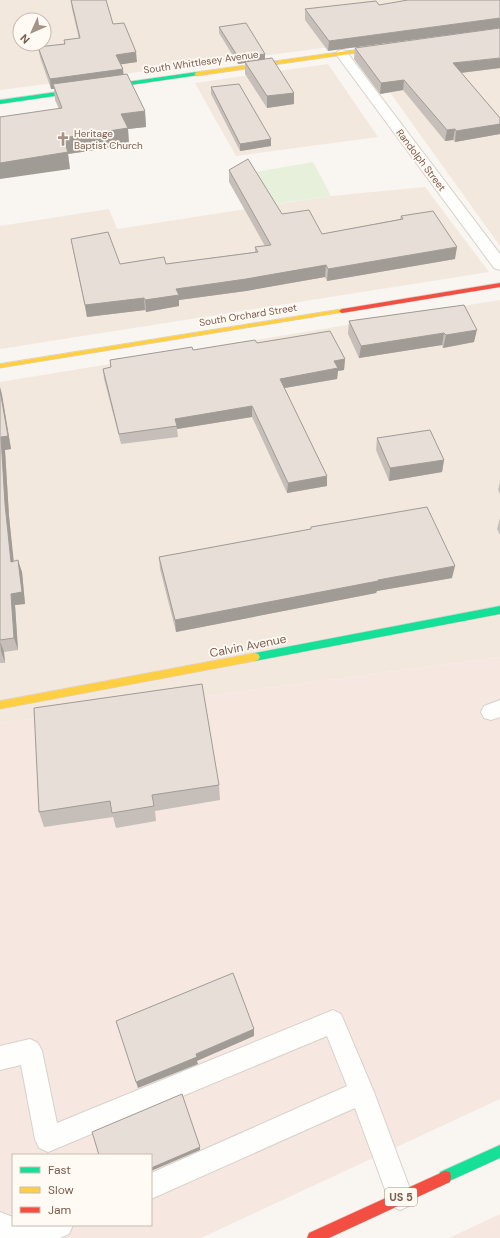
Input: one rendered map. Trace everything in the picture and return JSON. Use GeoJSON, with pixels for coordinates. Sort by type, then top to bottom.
{"type":"FeatureCollection","features":[{"type":"Feature","properties":{"kind":"street","name":"South Whittlesey Avenue"},"geometry":{"type":"LineString","coordinates":[[0,102],[389,47]]}},
{"type":"Feature","properties":{"kind":"street","name":"Randolph Street"},"geometry":{"type":"LineString","coordinates":[[342,54],[500,266]]}},
{"type":"Feature","properties":{"kind":"street","name":"South Orchard Street"},"geometry":{"type":"LineString","coordinates":[[0,366],[500,285]]}},
{"type":"Feature","properties":{"kind":"street","name":"Calvin Avenue"},"geometry":{"type":"LineString","coordinates":[[0,705],[500,610]]}},
{"type":"Feature","properties":{"kind":"street","name":"US 5"},"geometry":{"type":"LineString","coordinates":[[314,1238],[500,1151]]}},
{"type":"Feature","properties":{"kind":"lane"},"geometry":{"type":"LineString","coordinates":[[0,1058],[30,1051],[50,1147],[332,1022],[362,1092],[400,1197]]}},
{"type":"Feature","properties":{"kind":"lane"},"geometry":{"type":"LineString","coordinates":[[152,1186],[362,1092]]}},
{"type":"Feature","properties":{"kind":"lane"},"geometry":{"type":"LineString","coordinates":[[0,1225],[17,1233],[55,1226]]}},
{"type":"Feature","properties":{"kind":"shaded area"},"geometry":{"type":"Polygon","coordinates":[[[0,0],[500,0],[500,25],[0,90],[0,0]]]}},
{"type":"Feature","properties":{"kind":"shaded area"},"geometry":{"type":"Polygon","coordinates":[[[500,41],[500,246],[366,59],[500,41]]]}},
{"type":"Feature","properties":{"kind":"shaded area"},"geometry":{"type":"Polygon","coordinates":[[[328,64],[378,137],[236,156],[195,83],[328,64]]]}},
{"type":"Feature","properties":{"kind":"shaded area"},"geometry":{"type":"Polygon","coordinates":[[[425,187],[489,272],[0,349],[0,226],[109,209],[117,229],[331,196],[425,187]]]}},
{"type":"Feature","properties":{"kind":"shaded area"},"geometry":{"type":"Polygon","coordinates":[[[500,300],[500,657],[0,723],[0,382],[500,300]]]}},
{"type":"Feature","properties":{"kind":"shaded area"},"geometry":{"type":"Polygon","coordinates":[[[500,657],[500,1099],[201,1238],[0,1238],[0,723],[500,657]]]}},
{"type":"Feature","properties":{"kind":"shaded area"},"geometry":{"type":"Polygon","coordinates":[[[500,1214],[500,1238],[449,1238],[500,1214]]]}},
{"type":"Feature","properties":{"kind":"green space"},"geometry":{"type":"Polygon","coordinates":[[[313,162],[331,196],[269,205],[250,173],[313,162]]]}},
{"type":"Feature","properties":{"kind":"building"},"geometry":{"type":"Polygon","coordinates":[[[71,0],[106,0],[113,24],[124,23],[136,52],[116,55],[123,69],[50,79],[40,52],[52,52],[52,45],[65,44],[64,40],[80,38],[71,0]]]}},
{"type":"Feature","properties":{"kind":"building"},"geometry":{"type":"Polygon","coordinates":[[[408,0],[500,0],[500,18],[329,41],[305,9],[376,1],[379,5],[408,0]]]}},
{"type":"Feature","properties":{"kind":"building"},"geometry":{"type":"Polygon","coordinates":[[[246,23],[265,54],[238,57],[219,27],[246,23]]]}},
{"type":"Feature","properties":{"kind":"building"},"geometry":{"type":"Polygon","coordinates":[[[500,28],[500,58],[453,63],[500,118],[500,124],[456,131],[455,129],[447,130],[404,80],[381,83],[355,48],[500,28]]]}},
{"type":"Feature","properties":{"kind":"building"},"geometry":{"type":"Polygon","coordinates":[[[272,58],[294,93],[267,96],[245,62],[272,58]]]}},
{"type":"Feature","properties":{"kind":"building"},"geometry":{"type":"Polygon","coordinates":[[[127,74],[145,111],[121,114],[128,128],[63,138],[68,152],[0,163],[0,117],[62,108],[53,84],[127,74]]]}},
{"type":"Feature","properties":{"kind":"building"},"geometry":{"type":"Polygon","coordinates":[[[239,84],[271,139],[240,144],[211,87],[239,84]]]}},
{"type":"Feature","properties":{"kind":"building"},"geometry":{"type":"Polygon","coordinates":[[[248,159],[282,214],[309,210],[322,234],[403,219],[401,216],[433,211],[457,247],[328,269],[326,265],[176,289],[179,295],[145,300],[144,298],[85,305],[71,239],[108,232],[120,264],[164,257],[166,264],[258,252],[255,247],[271,245],[229,170],[248,159]]]}},
{"type":"Feature","properties":{"kind":"building"},"geometry":{"type":"Polygon","coordinates":[[[464,305],[477,330],[446,335],[444,333],[361,346],[349,321],[464,305]]]}},
{"type":"Feature","properties":{"kind":"building"},"geometry":{"type":"Polygon","coordinates":[[[330,331],[345,359],[334,361],[338,368],[280,379],[327,476],[288,483],[252,406],[175,419],[177,426],[119,434],[103,369],[111,367],[110,360],[192,347],[193,350],[255,340],[257,343],[330,331]]]}},
{"type":"Feature","properties":{"kind":"building"},"geometry":{"type":"Polygon","coordinates":[[[0,390],[8,436],[1,437],[5,504],[11,562],[18,560],[22,592],[11,594],[14,638],[0,640],[0,390]]]}},
{"type":"Feature","properties":{"kind":"building"},"geometry":{"type":"Polygon","coordinates":[[[430,430],[444,460],[390,468],[377,438],[430,430]]]}},
{"type":"Feature","properties":{"kind":"building"},"geometry":{"type":"Polygon","coordinates":[[[427,507],[455,566],[175,620],[159,557],[311,529],[311,527],[427,507]]]}},
{"type":"Feature","properties":{"kind":"building"},"geometry":{"type":"Polygon","coordinates":[[[202,684],[219,785],[152,795],[154,806],[112,813],[110,801],[39,812],[34,708],[202,684]]]}},
{"type":"Feature","properties":{"kind":"building"},"geometry":{"type":"Polygon","coordinates":[[[233,973],[254,1029],[196,1054],[197,1057],[136,1082],[116,1021],[233,973]]]}},
{"type":"Feature","properties":{"kind":"building"},"geometry":{"type":"Polygon","coordinates":[[[182,1094],[200,1147],[152,1168],[152,1154],[99,1154],[92,1132],[182,1094]]]}},
{"type":"Feature","properties":{"kind":"traffic: fast"},"geometry":{"type":"LineString","coordinates":[[0,102],[197,74]]}},
{"type":"Feature","properties":{"kind":"traffic: fast"},"geometry":{"type":"LineString","coordinates":[[255,657],[500,610]]}},
{"type":"Feature","properties":{"kind":"traffic: fast"},"geometry":{"type":"LineString","coordinates":[[445,1177],[500,1151]]}},
{"type":"Feature","properties":{"kind":"traffic: slow"},"geometry":{"type":"LineString","coordinates":[[197,74],[383,48]]}},
{"type":"Feature","properties":{"kind":"traffic: slow"},"geometry":{"type":"LineString","coordinates":[[0,366],[342,311]]}},
{"type":"Feature","properties":{"kind":"traffic: slow"},"geometry":{"type":"LineString","coordinates":[[0,705],[255,657]]}},
{"type":"Feature","properties":{"kind":"traffic: jam"},"geometry":{"type":"LineString","coordinates":[[342,311],[500,285]]}},
{"type":"Feature","properties":{"kind":"traffic: jam"},"geometry":{"type":"LineString","coordinates":[[314,1238],[445,1177]]}},
{"type":"Feature","properties":{"kind":"place","name":"Heritage Baptist Church"},"geometry":{"type":"Point","coordinates":[63,139]}}]}
